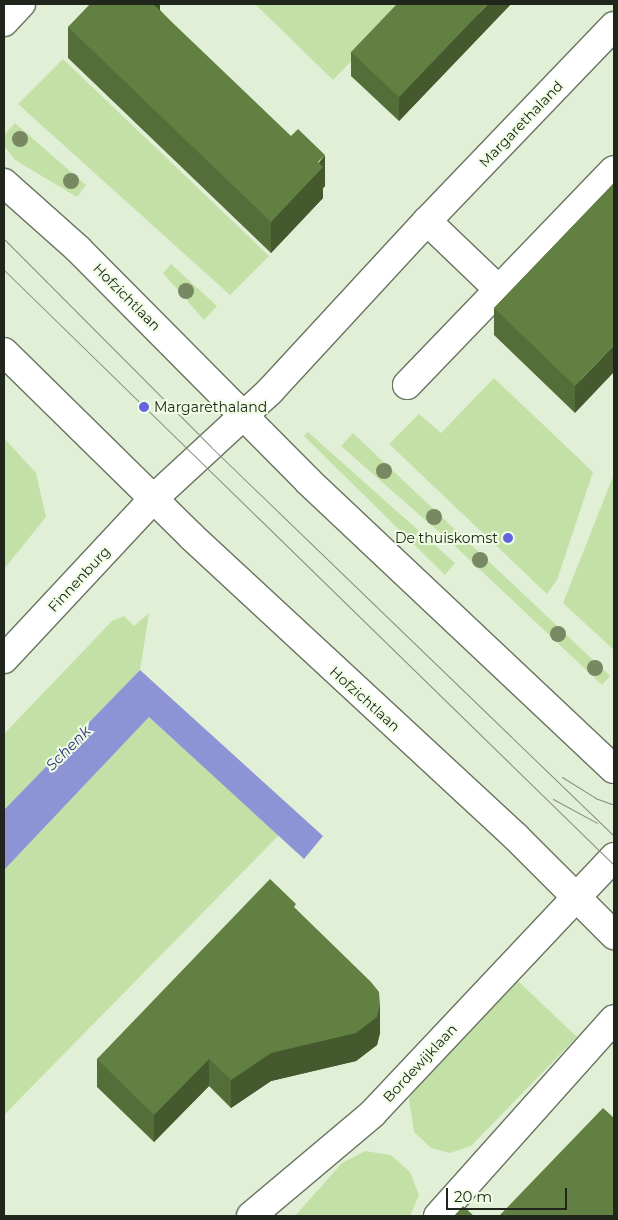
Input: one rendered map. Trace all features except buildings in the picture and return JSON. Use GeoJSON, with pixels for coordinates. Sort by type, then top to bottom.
{"type":"FeatureCollection","features":[{"type":"Feature","properties":{"kind":"street"},"geometry":{"type":"LineString","coordinates":[[4,22],[21,4]]}},
{"type":"Feature","properties":{"kind":"street","name":"Margarethaland"},"geometry":{"type":"LineString","coordinates":[[246,415],[427,221],[614,26]]}},
{"type":"Feature","properties":{"kind":"street"},"geometry":{"type":"LineString","coordinates":[[407,385],[614,170]]}},
{"type":"Feature","properties":{"kind":"street","name":"Hofzichtlaan"},"geometry":{"type":"LineString","coordinates":[[4,184],[78,248],[246,415],[308,481],[614,769]]}},
{"type":"Feature","properties":{"kind":"street"},"geometry":{"type":"LineString","coordinates":[[427,221],[499,290]]}},
{"type":"Feature","properties":{"kind":"street","name":"Hofzichtlaan"},"geometry":{"type":"LineString","coordinates":[[4,352],[153,499],[614,935]]}},
{"type":"Feature","properties":{"kind":"street"},"geometry":{"type":"LineString","coordinates":[[153,499],[246,415]]}},
{"type":"Feature","properties":{"kind":"street","name":"Finnenburg"},"geometry":{"type":"LineString","coordinates":[[4,659],[153,499]]}},
{"type":"Feature","properties":{"kind":"street"},"geometry":{"type":"LineString","coordinates":[[577,898],[614,857]]}},
{"type":"Feature","properties":{"kind":"street","name":"Bordewijklaan"},"geometry":{"type":"LineString","coordinates":[[251,1216],[372,1114],[577,898]]}},
{"type":"Feature","properties":{"kind":"street"},"geometry":{"type":"LineString","coordinates":[[438,1216],[614,1019]]}},
{"type":"Feature","properties":{"kind":"green space"},"geometry":{"type":"Polygon","coordinates":[[[255,4],[407,4],[333,80],[255,4]]]}},
{"type":"Feature","properties":{"kind":"green space"},"geometry":{"type":"Polygon","coordinates":[[[63,59],[269,256],[230,295],[18,104],[63,59]]]}},
{"type":"Feature","properties":{"kind":"green space"},"geometry":{"type":"Polygon","coordinates":[[[15,123],[86,185],[77,197],[15,160],[4,146],[4,135],[15,123]]]}},
{"type":"Feature","properties":{"kind":"green space"},"geometry":{"type":"Polygon","coordinates":[[[171,264],[217,306],[204,320],[163,273],[171,264]]]}},
{"type":"Feature","properties":{"kind":"green space"},"geometry":{"type":"Polygon","coordinates":[[[494,378],[593,472],[557,580],[547,594],[389,444],[419,414],[441,433],[494,378]]]}},
{"type":"Feature","properties":{"kind":"green space"},"geometry":{"type":"Polygon","coordinates":[[[308,432],[455,563],[445,575],[304,436],[308,432]]]}},
{"type":"Feature","properties":{"kind":"green space"},"geometry":{"type":"Polygon","coordinates":[[[353,433],[610,676],[602,685],[455,546],[341,446],[353,433]]]}},
{"type":"Feature","properties":{"kind":"green space"},"geometry":{"type":"Polygon","coordinates":[[[4,438],[36,473],[46,517],[4,569],[4,438]]]}},
{"type":"Feature","properties":{"kind":"green space"},"geometry":{"type":"Polygon","coordinates":[[[614,474],[614,650],[563,603],[614,474]]]}},
{"type":"Feature","properties":{"kind":"green space"},"geometry":{"type":"Polygon","coordinates":[[[149,613],[140,670],[4,810],[4,734],[112,621],[124,616],[134,626],[149,613]]]}},
{"type":"Feature","properties":{"kind":"green space"},"geometry":{"type":"Polygon","coordinates":[[[149,717],[279,835],[4,1115],[4,870],[149,717]]]}},
{"type":"Feature","properties":{"kind":"green space"},"geometry":{"type":"Polygon","coordinates":[[[517,980],[577,1037],[471,1146],[450,1153],[431,1148],[414,1132],[409,1099],[417,1084],[517,980]]]}},
{"type":"Feature","properties":{"kind":"green space"},"geometry":{"type":"Polygon","coordinates":[[[365,1151],[391,1155],[410,1172],[419,1195],[410,1216],[295,1216],[342,1163],[365,1151]]]}},
{"type":"Feature","properties":{"kind":"water","name":"Schenk"},"geometry":{"type":"Polygon","coordinates":[[[140,670],[323,836],[304,859],[149,717],[4,870],[4,810],[140,670]]]}},
{"type":"Feature","properties":{"kind":"tram line"},"geometry":{"type":"LineString","coordinates":[[4,239],[211,447],[614,836]]}},
{"type":"Feature","properties":{"kind":"tram line"},"geometry":{"type":"LineString","coordinates":[[4,270],[614,865]]}},
{"type":"Feature","properties":{"kind":"tram line"},"geometry":{"type":"LineString","coordinates":[[562,777],[595,798],[614,805]]}},
{"type":"Feature","properties":{"kind":"tram line"},"geometry":{"type":"LineString","coordinates":[[553,799],[597,823]]}},
{"type":"Feature","properties":{"kind":"place","name":"Margarethaland"},"geometry":{"type":"Point","coordinates":[144,407]}},
{"type":"Feature","properties":{"kind":"place","name":"De thuiskomst"},"geometry":{"type":"Point","coordinates":[508,538]}}]}
